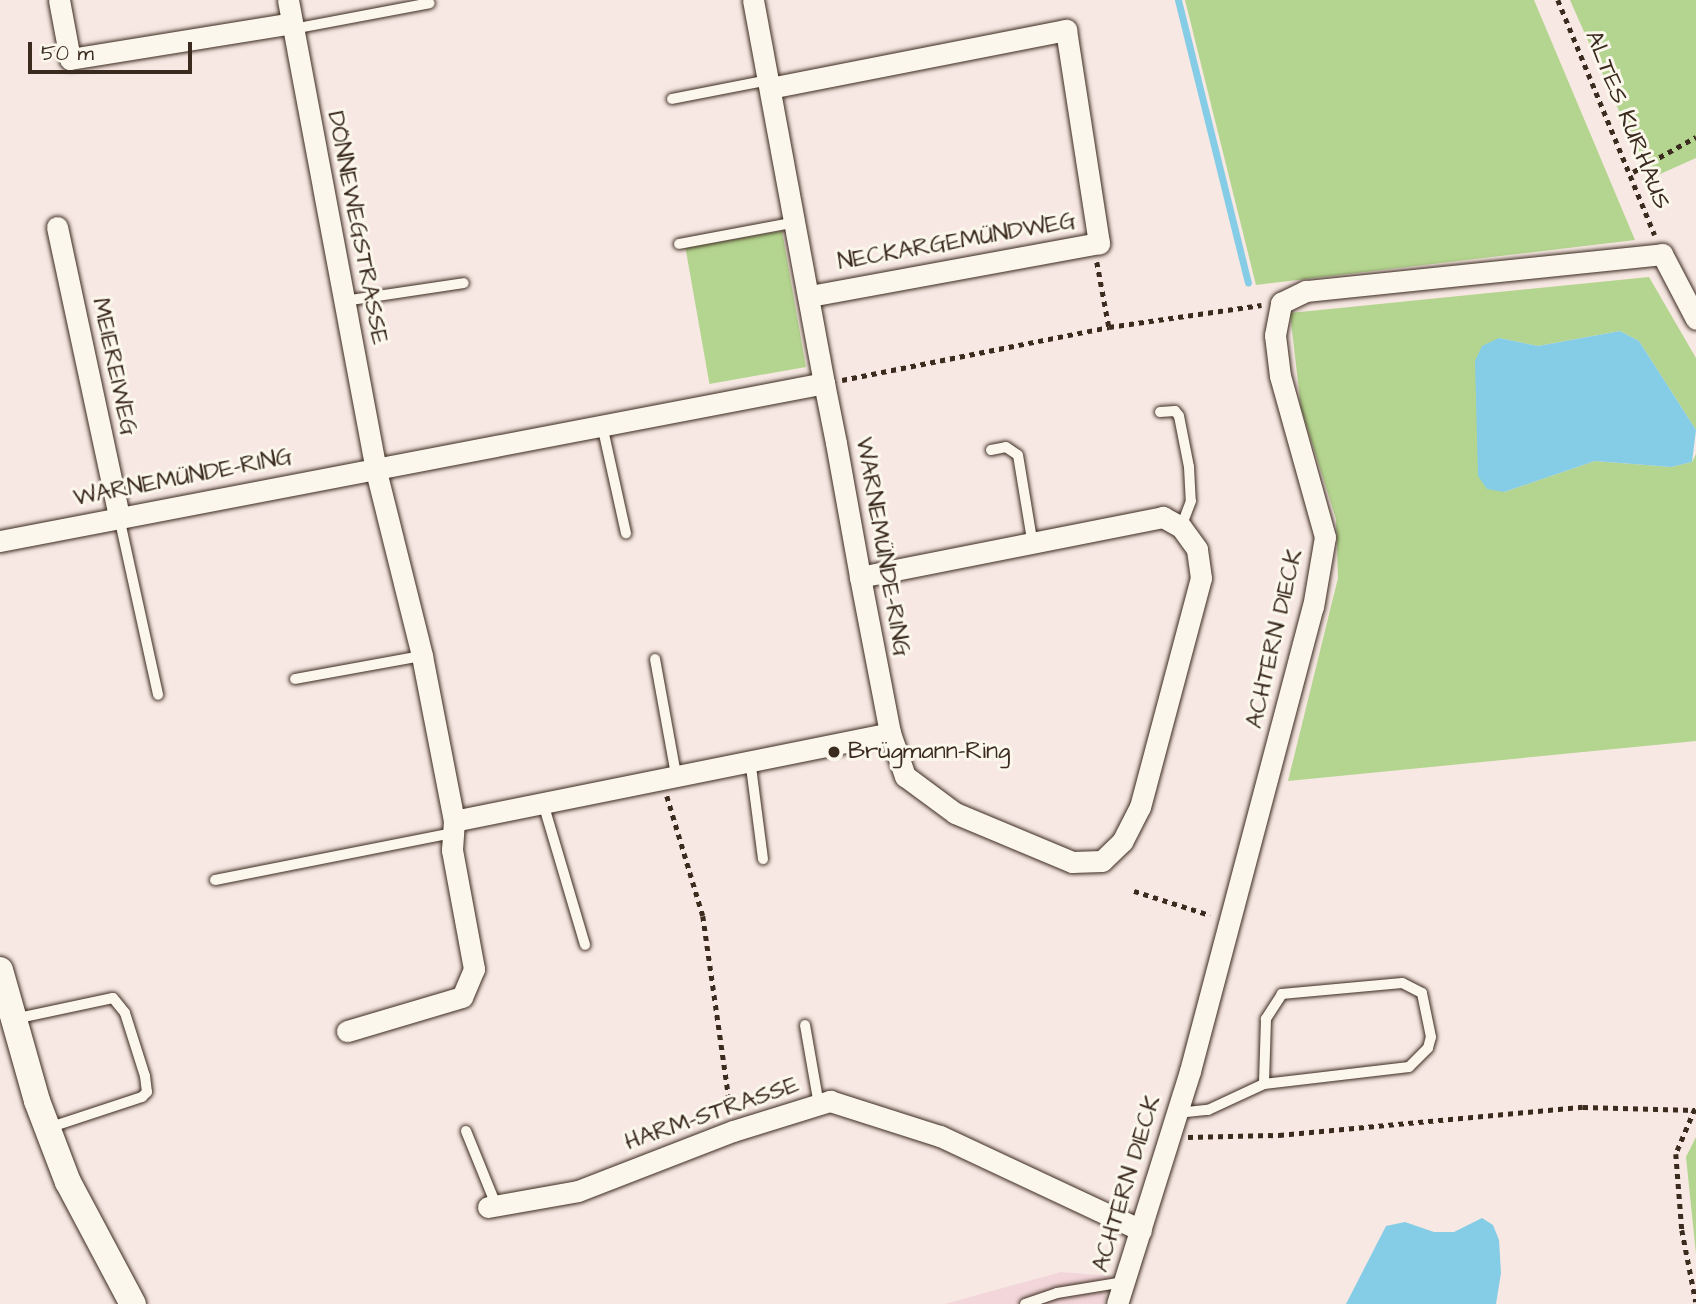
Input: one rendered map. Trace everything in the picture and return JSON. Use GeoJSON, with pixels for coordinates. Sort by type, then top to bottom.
{"type":"FeatureCollection","features":[{"type":"Feature","properties":{"kind":"street"},"geometry":{"type":"LineString","coordinates":[[59,0],[70,59],[292,26]]}},
{"type":"Feature","properties":{"kind":"street","name":"DÖNNEWEGSTRASSE"},"geometry":{"type":"LineString","coordinates":[[288,0],[375,467]]}},
{"type":"Feature","properties":{"kind":"street"},"geometry":{"type":"LineString","coordinates":[[753,0],[811,296],[824,383]]}},
{"type":"Feature","properties":{"kind":"street","name":"NECKARGEMÜNDWEG"},"geometry":{"type":"LineString","coordinates":[[769,84],[1066,30],[1099,243],[811,296]]}},
{"type":"Feature","properties":{"kind":"street","name":"MEIEREIWEG"},"geometry":{"type":"LineString","coordinates":[[57,227],[120,517]]}},
{"type":"Feature","properties":{"kind":"street"},"geometry":{"type":"LineString","coordinates":[[1281,303],[1306,291],[1662,254],[1696,319]]}},
{"type":"Feature","properties":{"kind":"street","name":"ACHTERN DIECK"},"geometry":{"type":"LineString","coordinates":[[1117,1304],[1177,1113],[1306,633],[1325,537],[1280,376],[1275,335],[1281,303]]}},
{"type":"Feature","properties":{"kind":"street","name":"WARNEMÜNDE-RING"},"geometry":{"type":"LineString","coordinates":[[0,541],[824,383],[890,733]]}},
{"type":"Feature","properties":{"kind":"street"},"geometry":{"type":"LineString","coordinates":[[348,1031],[462,997],[474,969],[452,850],[454,827],[422,656],[375,467]]}},
{"type":"Feature","properties":{"kind":"street"},"geometry":{"type":"LineString","coordinates":[[454,827],[543,803],[750,759],[890,733],[905,776],[954,813],[1072,862],[1102,861],[1122,842],[1140,807],[1201,578],[1197,549],[1181,527],[1163,517],[1032,540],[860,577]]}},
{"type":"Feature","properties":{"kind":"street"},"geometry":{"type":"LineString","coordinates":[[0,970],[48,1128],[96,1242],[133,1304]]}},
{"type":"Feature","properties":{"kind":"street","name":"HARM-STRASSE"},"geometry":{"type":"LineString","coordinates":[[492,1206],[578,1191],[733,1131],[831,1101],[940,1136],[1141,1230]]}},
{"type":"Feature","properties":{"kind":"lane"},"geometry":{"type":"LineString","coordinates":[[292,26],[430,3]]}},
{"type":"Feature","properties":{"kind":"lane"},"geometry":{"type":"LineString","coordinates":[[672,99],[769,84]]}},
{"type":"Feature","properties":{"kind":"lane"},"geometry":{"type":"LineString","coordinates":[[679,244],[797,222]]}},
{"type":"Feature","properties":{"kind":"lane"},"geometry":{"type":"LineString","coordinates":[[344,301],[464,283]]}},
{"type":"Feature","properties":{"kind":"lane"},"geometry":{"type":"LineString","coordinates":[[1160,412],[1175,411],[1179,416],[1189,467],[1191,501],[1181,527]]}},
{"type":"Feature","properties":{"kind":"lane"},"geometry":{"type":"LineString","coordinates":[[602,425],[626,533]]}},
{"type":"Feature","properties":{"kind":"lane"},"geometry":{"type":"LineString","coordinates":[[991,450],[1006,447],[1018,455],[1032,540]]}},
{"type":"Feature","properties":{"kind":"lane"},"geometry":{"type":"LineString","coordinates":[[120,517],[158,695]]}},
{"type":"Feature","properties":{"kind":"lane"},"geometry":{"type":"LineString","coordinates":[[295,679],[422,656]]}},
{"type":"Feature","properties":{"kind":"lane"},"geometry":{"type":"LineString","coordinates":[[654,659],[669,777]]}},
{"type":"Feature","properties":{"kind":"lane"},"geometry":{"type":"LineString","coordinates":[[750,759],[764,859]]}},
{"type":"Feature","properties":{"kind":"lane"},"geometry":{"type":"LineString","coordinates":[[543,803],[585,945]]}},
{"type":"Feature","properties":{"kind":"lane"},"geometry":{"type":"LineString","coordinates":[[215,880],[454,827]]}},
{"type":"Feature","properties":{"kind":"lane"},"geometry":{"type":"LineString","coordinates":[[1177,1113],[1208,1110],[1264,1084],[1409,1067],[1428,1048],[1431,1037],[1422,993],[1402,983],[1282,994],[1266,1019],[1264,1084]]}},
{"type":"Feature","properties":{"kind":"lane"},"geometry":{"type":"LineString","coordinates":[[14,1019],[113,998],[125,1013],[145,1076],[147,1091],[142,1097],[48,1128]]}},
{"type":"Feature","properties":{"kind":"lane"},"geometry":{"type":"LineString","coordinates":[[805,1025],[819,1105]]}},
{"type":"Feature","properties":{"kind":"lane"},"geometry":{"type":"LineString","coordinates":[[466,1131],[492,1206]]}},
{"type":"Feature","properties":{"kind":"lane"},"geometry":{"type":"LineString","coordinates":[[1025,1304],[1124,1282]]}},
{"type":"Feature","properties":{"kind":"path","name":"ALTES KURHAUS"},"geometry":{"type":"LineString","coordinates":[[1558,0],[1633,172],[1662,254]]}},
{"type":"Feature","properties":{"kind":"path"},"geometry":{"type":"LineString","coordinates":[[1633,172],[1696,137]]}},
{"type":"Feature","properties":{"kind":"path"},"geometry":{"type":"LineString","coordinates":[[1093,244],[1109,327]]}},
{"type":"Feature","properties":{"kind":"path"},"geometry":{"type":"LineString","coordinates":[[824,383],[1109,327],[1281,303]]}},
{"type":"Feature","properties":{"kind":"path"},"geometry":{"type":"LineString","coordinates":[[669,777],[703,916],[733,1131]]}},
{"type":"Feature","properties":{"kind":"path"},"geometry":{"type":"LineString","coordinates":[[1134,891],[1184,907]]}},
{"type":"Feature","properties":{"kind":"path"},"geometry":{"type":"LineString","coordinates":[[1170,1138],[1279,1135],[1583,1107],[1695,1109],[1676,1154],[1682,1230],[1696,1302]]}},
{"type":"Feature","properties":{"kind":"shaded area"},"geometry":{"type":"Polygon","coordinates":[[[1061,1272],[1112,1276],[1103,1304],[945,1304],[1061,1272]]]}},
{"type":"Feature","properties":{"kind":"green space"},"geometry":{"type":"Polygon","coordinates":[[[1185,0],[1534,0],[1635,240],[1256,285],[1185,0]]]}},
{"type":"Feature","properties":{"kind":"green space"},"geometry":{"type":"Polygon","coordinates":[[[1570,0],[1696,0],[1696,158],[1649,179],[1570,0]]]}},
{"type":"Feature","properties":{"kind":"green space"},"geometry":{"type":"Polygon","coordinates":[[[782,231],[806,367],[709,384],[685,248],[782,231]]]}},
{"type":"Feature","properties":{"kind":"green space"},"geometry":{"type":"Polygon","coordinates":[[[1649,277],[1696,358],[1696,430],[1639,341],[1620,331],[1538,346],[1499,338],[1504,492],[1595,461],[1671,467],[1692,462],[1696,454],[1696,741],[1288,781],[1338,578],[1336,519],[1301,408],[1290,313],[1649,277]]]}},
{"type":"Feature","properties":{"kind":"green space"},"geometry":{"type":"Polygon","coordinates":[[[1696,1137],[1696,1254],[1686,1157],[1696,1137]]]}},
{"type":"Feature","properties":{"kind":"water"},"geometry":{"type":"Polygon","coordinates":[[[1620,331],[1639,341],[1696,430],[1692,462],[1671,467],[1595,461],[1504,492],[1487,489],[1478,476],[1475,361],[1482,346],[1499,338],[1538,346],[1620,331]]]}},
{"type":"Feature","properties":{"kind":"water"},"geometry":{"type":"Polygon","coordinates":[[[1482,1218],[1493,1225],[1499,1240],[1501,1273],[1496,1304],[1346,1304],[1386,1226],[1405,1222],[1434,1232],[1454,1232],[1482,1218]]]}},
{"type":"Feature","properties":{"kind":"waterway"},"geometry":{"type":"LineString","coordinates":[[1178,0],[1248,282]]}},
{"type":"Feature","properties":{"kind":"place","name":"Brügmann-Ring"},"geometry":{"type":"Point","coordinates":[834,752]}}]}
